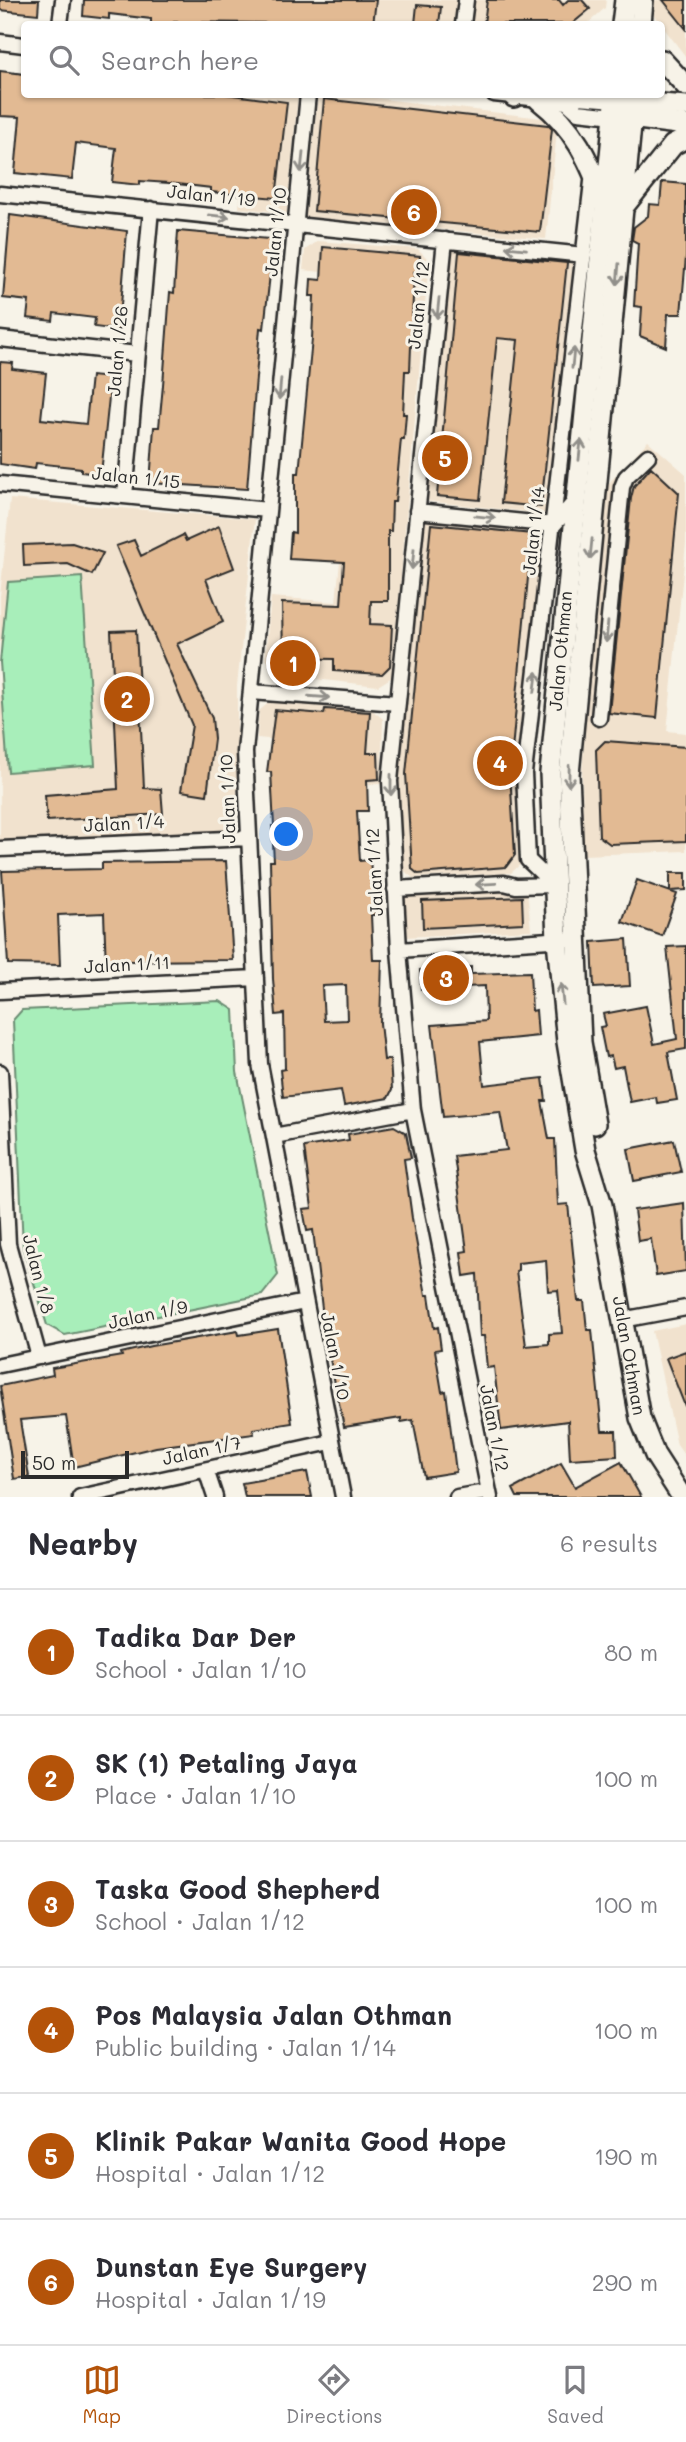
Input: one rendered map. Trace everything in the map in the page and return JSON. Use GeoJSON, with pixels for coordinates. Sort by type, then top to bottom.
{"type":"FeatureCollection","features":[{"type":"Feature","properties":{"kind":"main road"},"geometry":{"type":"LineString","coordinates":[[665,63],[686,86]]}},
{"type":"Feature","properties":{"kind":"main road"},"geometry":{"type":"LineString","coordinates":[[539,100],[558,114],[580,143],[593,172],[615,205],[640,183],[673,145],[686,138]]}},
{"type":"Feature","properties":{"kind":"main road"},"geometry":{"type":"LineString","coordinates":[[624,104],[686,106]]}},
{"type":"Feature","properties":{"kind":"main road"},"geometry":{"type":"LineString","coordinates":[[624,104],[686,125]]}},
{"type":"Feature","properties":{"kind":"main road","name":"Jalan Othman"},"geometry":{"type":"LineString","coordinates":[[624,104],[595,513],[569,774],[566,939],[574,1082],[586,1150],[602,1205],[640,1418],[655,1455],[682,1497]]}},
{"type":"Feature","properties":{"kind":"main road","name":"Jalan Othman"},"geometry":{"type":"LineString","coordinates":[[566,939],[554,885],[550,773],[575,501],[615,205]]}},
{"type":"Feature","properties":{"kind":"street"},"geometry":{"type":"LineString","coordinates":[[60,21],[63,0]]}},
{"type":"Feature","properties":{"kind":"street"},"geometry":{"type":"LineString","coordinates":[[463,21],[466,0]]}},
{"type":"Feature","properties":{"kind":"street"},"geometry":{"type":"LineString","coordinates":[[0,42],[21,45]]}},
{"type":"Feature","properties":{"kind":"street","name":"Jalan 1/10"},"geometry":{"type":"LineString","coordinates":[[308,98],[245,752],[260,1064],[343,1497]]}},
{"type":"Feature","properties":{"kind":"street"},"geometry":{"type":"LineString","coordinates":[[527,98],[567,102],[577,98]]}},
{"type":"Feature","properties":{"kind":"street"},"geometry":{"type":"LineString","coordinates":[[585,98],[624,104]]}},
{"type":"Feature","properties":{"kind":"street","name":"Jalan 1/14"},"geometry":{"type":"LineString","coordinates":[[554,885],[528,860],[524,773],[593,172]]}},
{"type":"Feature","properties":{"kind":"street","name":"Jalan 1/19"},"geometry":{"type":"LineString","coordinates":[[0,194],[584,254]]}},
{"type":"Feature","properties":{"kind":"street","name":"Jalan 1/26"},"geometry":{"type":"LineString","coordinates":[[125,496],[151,209]]}},
{"type":"Feature","properties":{"kind":"street","name":"Jalan 1/12"},"geometry":{"type":"LineString","coordinates":[[445,240],[390,781],[399,950],[413,1110],[488,1494]]}},
{"type":"Feature","properties":{"kind":"street"},"geometry":{"type":"LineString","coordinates":[[0,339],[137,354]]}},
{"type":"Feature","properties":{"kind":"street"},"geometry":{"type":"LineString","coordinates":[[599,718],[619,516],[626,477],[648,456]]}},
{"type":"Feature","properties":{"kind":"street","name":"Jalan 1/15"},"geometry":{"type":"LineString","coordinates":[[0,484],[268,510]]}},
{"type":"Feature","properties":{"kind":"street"},"geometry":{"type":"LineString","coordinates":[[417,510],[554,524],[575,501]]}},
{"type":"Feature","properties":{"kind":"street"},"geometry":{"type":"LineString","coordinates":[[595,513],[619,516]]}},
{"type":"Feature","properties":{"kind":"street"},"geometry":{"type":"LineString","coordinates":[[577,681],[603,684]]}},
{"type":"Feature","properties":{"kind":"street"},"geometry":{"type":"LineString","coordinates":[[251,692],[398,703]]}},
{"type":"Feature","properties":{"kind":"street","name":"Jalan 1/4"},"geometry":{"type":"LineString","coordinates":[[0,849],[249,838]]}},
{"type":"Feature","properties":{"kind":"street"},"geometry":{"type":"LineString","coordinates":[[396,889],[504,883],[516,886],[554,885]]}},
{"type":"Feature","properties":{"kind":"street"},"geometry":{"type":"LineString","coordinates":[[399,950],[566,939]]}},
{"type":"Feature","properties":{"kind":"street","name":"Jalan 1/11"},"geometry":{"type":"LineString","coordinates":[[0,991],[256,978]]}},
{"type":"Feature","properties":{"kind":"street","name":"Jalan 1/8"},"geometry":{"type":"LineString","coordinates":[[0,1072],[8,1244],[39,1357]]}},
{"type":"Feature","properties":{"kind":"street"},"geometry":{"type":"LineString","coordinates":[[274,1136],[413,1110]]}},
{"type":"Feature","properties":{"kind":"street","name":"Jalan 1/9"},"geometry":{"type":"LineString","coordinates":[[0,1365],[305,1302]]}},
{"type":"Feature","properties":{"kind":"street"},"geometry":{"type":"LineString","coordinates":[[622,1320],[686,1308]]}},
{"type":"Feature","properties":{"kind":"street","name":"Jalan 1/7"},"geometry":{"type":"LineString","coordinates":[[80,1497],[331,1442]]}},
{"type":"Feature","properties":{"kind":"street"},"geometry":{"type":"LineString","coordinates":[[206,1469],[215,1497]]}},
{"type":"Feature","properties":{"kind":"street"},"geometry":{"type":"LineString","coordinates":[[457,1497],[488,1494]]}},
{"type":"Feature","properties":{"kind":"shaded area"},"geometry":{"type":"Polygon","coordinates":[[[152,0],[606,0],[605,8],[590,21],[150,21],[152,0]]]}},
{"type":"Feature","properties":{"kind":"shaded area"},"geometry":{"type":"Polygon","coordinates":[[[651,0],[686,0],[686,57],[665,30],[665,21],[658,21],[650,10],[651,0]]]}},
{"type":"Feature","properties":{"kind":"shaded area"},"geometry":{"type":"Polygon","coordinates":[[[159,98],[298,98],[287,213],[239,208],[245,149],[159,98]]]}},
{"type":"Feature","properties":{"kind":"shaded area"},"geometry":{"type":"Polygon","coordinates":[[[318,98],[375,98],[558,120],[546,239],[305,217],[318,98]]]}},
{"type":"Feature","properties":{"kind":"shaded area"},"geometry":{"type":"Polygon","coordinates":[[[318,241],[418,249],[429,260],[392,677],[378,686],[278,675],[265,658],[271,597],[336,602],[368,277],[303,270],[305,250],[318,241]]]}},
{"type":"Feature","properties":{"kind":"shaded area"},"geometry":{"type":"Polygon","coordinates":[[[453,246],[574,258],[547,514],[426,501],[453,246]]]}},
{"type":"Feature","properties":{"kind":"shaded area"},"geometry":{"type":"Polygon","coordinates":[[[648,441],[686,474],[686,543],[667,731],[686,733],[686,851],[583,855],[582,775],[585,724],[608,484],[648,441]]]}},
{"type":"Feature","properties":{"kind":"shaded area"},"geometry":{"type":"Polygon","coordinates":[[[10,499],[255,519],[237,686],[237,830],[0,843],[0,596],[10,499]]]}},
{"type":"Feature","properties":{"kind":"shaded area"},"geometry":{"type":"Polygon","coordinates":[[[424,517],[545,530],[524,861],[511,873],[413,878],[402,869],[398,784],[424,517]]]}},
{"type":"Feature","properties":{"kind":"shaded area"},"geometry":{"type":"Polygon","coordinates":[[[272,700],[371,709],[383,719],[381,784],[320,786],[320,744],[257,738],[259,711],[272,700]]]}},
{"type":"Feature","properties":{"kind":"shaded area"},"geometry":{"type":"Polygon","coordinates":[[[527,890],[531,930],[405,937],[403,896],[527,890]]]}},
{"type":"Feature","properties":{"kind":"shaded area"},"geometry":{"type":"Polygon","coordinates":[[[686,1324],[686,1458],[677,1445],[652,1331],[686,1324]]]}},
{"type":"Feature","properties":{"kind":"green space"},"geometry":{"type":"Polygon","coordinates":[[[82,577],[95,765],[8,772],[0,662],[8,582],[82,577]]]}},
{"type":"Feature","properties":{"kind":"green space"},"geometry":{"type":"Polygon","coordinates":[[[220,1001],[234,1010],[237,1072],[278,1275],[262,1295],[65,1335],[47,1325],[23,1248],[13,1020],[22,1010],[220,1001]]]}},
{"type":"Feature","properties":{"kind":"building"},"geometry":{"type":"Polygon","coordinates":[[[0,0],[39,0],[38,14],[0,10],[0,0]]]}},
{"type":"Feature","properties":{"kind":"building"},"geometry":{"type":"Polygon","coordinates":[[[84,0],[376,0],[373,21],[151,21],[109,14],[109,19],[83,16],[84,0]]]}},
{"type":"Feature","properties":{"kind":"building"},"geometry":{"type":"Polygon","coordinates":[[[487,0],[559,0],[563,5],[568,0],[582,0],[590,9],[576,21],[484,21],[487,0]]]}},
{"type":"Feature","properties":{"kind":"building"},"geometry":{"type":"Polygon","coordinates":[[[663,0],[686,0],[686,29],[663,0]]]}},
{"type":"Feature","properties":{"kind":"building"},"geometry":{"type":"Polygon","coordinates":[[[417,5],[441,7],[439,21],[415,21],[417,5]]]}},
{"type":"Feature","properties":{"kind":"building"},"geometry":{"type":"Polygon","coordinates":[[[0,71],[21,74],[21,98],[256,98],[287,102],[276,198],[211,192],[211,188],[169,183],[140,181],[140,185],[112,182],[116,148],[76,143],[72,179],[15,173],[20,117],[0,116],[0,71]]]}},
{"type":"Feature","properties":{"kind":"building"},"geometry":{"type":"Polygon","coordinates":[[[324,99],[548,125],[552,129],[540,232],[314,211],[324,99]]]}},
{"type":"Feature","properties":{"kind":"building"},"geometry":{"type":"Polygon","coordinates":[[[662,182],[686,184],[686,257],[681,314],[668,314],[666,347],[640,336],[642,307],[634,306],[638,243],[632,240],[634,227],[648,216],[649,204],[660,205],[662,182]]]}},
{"type":"Feature","properties":{"kind":"building"},"geometry":{"type":"Polygon","coordinates":[[[10,215],[127,231],[119,330],[94,327],[95,318],[54,313],[53,321],[27,318],[29,301],[3,298],[10,215]]]}},
{"type":"Feature","properties":{"kind":"building"},"geometry":{"type":"Polygon","coordinates":[[[178,231],[280,240],[277,266],[271,265],[264,329],[260,328],[247,489],[150,483],[154,427],[159,427],[170,292],[174,293],[178,231]]]}},
{"type":"Feature","properties":{"kind":"building"},"geometry":{"type":"Polygon","coordinates":[[[323,247],[420,256],[419,273],[414,272],[410,371],[405,371],[404,439],[401,439],[395,502],[392,502],[391,531],[388,531],[388,601],[371,601],[370,624],[392,625],[390,666],[382,674],[334,671],[334,659],[283,658],[282,603],[341,605],[344,562],[289,559],[291,532],[295,533],[295,473],[299,473],[312,339],[314,296],[310,296],[311,279],[321,280],[323,247]]]}},
{"type":"Feature","properties":{"kind":"building"},"geometry":{"type":"Polygon","coordinates":[[[459,252],[567,263],[541,507],[501,503],[518,340],[497,338],[480,500],[437,496],[459,252]]]}},
{"type":"Feature","properties":{"kind":"building"},"geometry":{"type":"Polygon","coordinates":[[[0,362],[13,363],[12,369],[46,373],[41,419],[86,424],[91,376],[111,378],[101,474],[81,472],[81,468],[36,463],[35,469],[0,464],[0,362]]]}},
{"type":"Feature","properties":{"kind":"building"},"geometry":{"type":"Polygon","coordinates":[[[651,467],[679,493],[657,718],[609,713],[631,498],[634,486],[651,467]]]}},
{"type":"Feature","properties":{"kind":"building"},"geometry":{"type":"Polygon","coordinates":[[[431,524],[532,534],[510,772],[515,855],[506,867],[418,874],[412,869],[406,774],[431,524]]]}},
{"type":"Feature","properties":{"kind":"building"},"geometry":{"type":"Polygon","coordinates":[[[219,526],[234,568],[206,579],[223,622],[177,644],[212,718],[214,739],[207,795],[181,791],[192,725],[116,546],[134,540],[141,556],[183,535],[186,541],[219,526]]]}},
{"type":"Feature","properties":{"kind":"building"},"geometry":{"type":"Polygon","coordinates":[[[72,543],[103,553],[92,575],[68,564],[24,566],[23,545],[72,543]]]}},
{"type":"Feature","properties":{"kind":"building"},"geometry":{"type":"Polygon","coordinates":[[[136,630],[144,788],[161,789],[163,814],[47,821],[45,795],[118,789],[111,631],[136,630]]]}},
{"type":"Feature","properties":{"kind":"building"},"geometry":{"type":"Polygon","coordinates":[[[325,709],[370,712],[367,753],[378,753],[379,779],[367,780],[368,811],[357,811],[360,861],[370,860],[375,915],[371,915],[373,960],[382,960],[380,1023],[384,1060],[390,1059],[392,1090],[388,1098],[344,1106],[341,1090],[283,1097],[280,1070],[285,1069],[284,1014],[276,1015],[273,979],[270,861],[274,861],[274,826],[271,772],[267,772],[275,710],[324,714],[325,709]],[[346,985],[322,986],[324,1021],[347,1020],[346,985]]]}},
{"type":"Feature","properties":{"kind":"building"},"geometry":{"type":"Polygon","coordinates":[[[605,741],[686,747],[686,841],[610,844],[599,836],[596,750],[605,741]]]}},
{"type":"Feature","properties":{"kind":"building"},"geometry":{"type":"Polygon","coordinates":[[[226,861],[233,960],[125,961],[125,968],[106,968],[104,913],[58,915],[60,965],[8,964],[2,871],[102,869],[102,863],[226,861]]]}},
{"type":"Feature","properties":{"kind":"building"},"geometry":{"type":"Polygon","coordinates":[[[670,873],[686,873],[686,890],[670,891],[670,873]]]}},
{"type":"Feature","properties":{"kind":"building"},"geometry":{"type":"Polygon","coordinates":[[[637,880],[677,894],[662,936],[622,922],[637,880]]]}},
{"type":"Feature","properties":{"kind":"building"},"geometry":{"type":"Polygon","coordinates":[[[522,897],[523,923],[423,928],[422,901],[522,897]]]}},
{"type":"Feature","properties":{"kind":"building"},"geometry":{"type":"Polygon","coordinates":[[[627,939],[630,986],[594,988],[592,942],[627,939]]]}},
{"type":"Feature","properties":{"kind":"building"},"geometry":{"type":"Polygon","coordinates":[[[686,946],[686,1049],[668,1052],[677,1100],[657,1103],[656,1097],[630,1102],[623,1066],[614,1068],[611,1056],[606,1057],[600,1027],[606,1026],[603,1014],[646,1006],[654,1044],[677,1039],[667,947],[686,946]]]}},
{"type":"Feature","properties":{"kind":"building"},"geometry":{"type":"Polygon","coordinates":[[[471,967],[471,974],[530,972],[532,1011],[536,1010],[538,1036],[480,1042],[484,1085],[543,1078],[546,1101],[542,1101],[549,1139],[555,1139],[558,1205],[568,1204],[578,1301],[584,1301],[587,1330],[592,1330],[602,1431],[616,1431],[617,1456],[570,1459],[568,1421],[501,1430],[494,1367],[487,1368],[484,1336],[480,1336],[477,1274],[464,1276],[461,1252],[467,1251],[454,1156],[507,1150],[500,1112],[443,1117],[432,1025],[486,1021],[485,986],[421,989],[420,970],[471,967]],[[546,1260],[518,1263],[516,1271],[526,1346],[549,1344],[549,1334],[562,1333],[558,1290],[548,1291],[546,1260]]]}},
{"type":"Feature","properties":{"kind":"building"},"geometry":{"type":"Polygon","coordinates":[[[394,1126],[406,1133],[411,1158],[404,1159],[412,1218],[426,1295],[429,1295],[434,1328],[438,1327],[441,1349],[435,1350],[442,1392],[446,1391],[456,1472],[424,1477],[413,1420],[401,1422],[401,1418],[344,1427],[325,1335],[313,1230],[307,1231],[303,1209],[312,1208],[304,1147],[349,1140],[348,1134],[394,1126]]]}},
{"type":"Feature","properties":{"kind":"building"},"geometry":{"type":"Polygon","coordinates":[[[674,1140],[681,1172],[634,1181],[628,1149],[674,1140]]]}},
{"type":"Feature","properties":{"kind":"building"},"geometry":{"type":"Polygon","coordinates":[[[684,1203],[686,1271],[656,1276],[651,1239],[638,1241],[634,1210],[684,1203]]]}},
{"type":"Feature","properties":{"kind":"building"},"geometry":{"type":"Polygon","coordinates":[[[278,1329],[292,1423],[253,1429],[254,1434],[156,1447],[74,1467],[66,1416],[20,1420],[29,1477],[14,1479],[0,1386],[53,1375],[52,1368],[122,1356],[121,1353],[151,1346],[238,1331],[239,1335],[278,1329]]]}},
{"type":"Feature","properties":{"kind":"building"},"geometry":{"type":"Polygon","coordinates":[[[686,1351],[686,1406],[685,1406],[666,1358],[686,1351]]]}},
{"type":"Feature","properties":{"kind":"building"},"geometry":{"type":"Polygon","coordinates":[[[621,1462],[641,1497],[517,1497],[513,1489],[561,1463],[575,1487],[621,1462]]]}},
{"type":"Feature","properties":{"kind":"building"},"geometry":{"type":"Polygon","coordinates":[[[307,1472],[312,1497],[245,1497],[242,1483],[307,1472]]]}},
{"type":"Feature","properties":{"kind":"place","name":"Dunstan Eye Surgery"},"geometry":{"type":"Point","coordinates":[414,212]}},
{"type":"Feature","properties":{"kind":"place","name":"Klinik Pakar Wanita Good Hope"},"geometry":{"type":"Point","coordinates":[445,458]}},
{"type":"Feature","properties":{"kind":"place","name":"Tadika Dar Der"},"geometry":{"type":"Point","coordinates":[293,663]}},
{"type":"Feature","properties":{"kind":"place","name":"SK (1) Petaling Jaya"},"geometry":{"type":"Point","coordinates":[127,699]}},
{"type":"Feature","properties":{"kind":"place","name":"Pos Malaysia Jalan Othman"},"geometry":{"type":"Point","coordinates":[500,763]}},
{"type":"Feature","properties":{"kind":"place","name":"Taska Good Shepherd"},"geometry":{"type":"Point","coordinates":[446,978]}}]}
